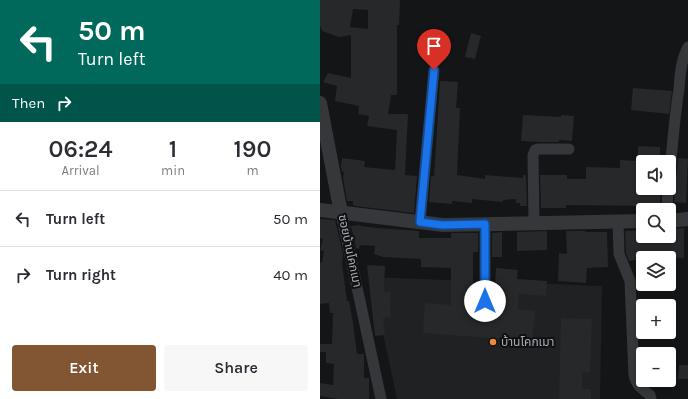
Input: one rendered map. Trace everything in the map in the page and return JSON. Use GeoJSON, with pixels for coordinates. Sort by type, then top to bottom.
{"type":"FeatureCollection","features":[{"type":"Feature","properties":{"kind":"street"},"geometry":{"type":"LineString","coordinates":[[671,155],[680,79],[683,61],[688,47]]}},
{"type":"Feature","properties":{"kind":"street"},"geometry":{"type":"LineString","coordinates":[[420,222],[434,70]]}},
{"type":"Feature","properties":{"kind":"street","name":"ซอยบ้านโคกเมา"},"geometry":{"type":"LineString","coordinates":[[320,103],[341,213],[381,399]]}},
{"type":"Feature","properties":{"kind":"street"},"geometry":{"type":"LineString","coordinates":[[534,224],[533,155],[535,150],[538,148],[568,148]]}},
{"type":"Feature","properties":{"kind":"street"},"geometry":{"type":"LineString","coordinates":[[320,210],[442,225],[636,221]]}},
{"type":"Feature","properties":{"kind":"street"},"geometry":{"type":"LineString","coordinates":[[676,220],[688,219]]}},
{"type":"Feature","properties":{"kind":"street"},"geometry":{"type":"LineString","coordinates":[[618,222],[619,254],[630,281],[635,382],[641,389],[650,395],[650,399]]}},
{"type":"Feature","properties":{"kind":"street"},"geometry":{"type":"LineString","coordinates":[[485,224],[485,301]]}},
{"type":"Feature","properties":{"kind":"shaded area","name":"บ้านโคกเมา"},"geometry":{"type":"Polygon","coordinates":[[[371,277],[602,286],[600,399],[397,399],[371,277]]]}},
{"type":"Feature","properties":{"kind":"building"},"geometry":{"type":"Polygon","coordinates":[[[320,0],[400,0],[399,25],[397,25],[397,95],[391,95],[388,114],[408,114],[405,175],[417,176],[414,213],[355,206],[353,205],[353,201],[347,201],[343,178],[344,172],[342,171],[341,167],[342,158],[365,161],[364,167],[395,170],[397,130],[367,126],[369,116],[358,114],[359,106],[335,101],[337,86],[323,82],[328,73],[351,78],[351,35],[339,37],[322,31],[320,26],[320,0]],[[353,9],[350,27],[368,29],[368,10],[353,9]]]}},
{"type":"Feature","properties":{"kind":"building"},"geometry":{"type":"Polygon","coordinates":[[[471,33],[481,36],[475,59],[465,57],[471,33]]]}},
{"type":"Feature","properties":{"kind":"building"},"geometry":{"type":"Polygon","coordinates":[[[440,81],[458,82],[456,108],[460,108],[457,175],[485,179],[485,175],[523,178],[523,175],[526,175],[527,206],[520,206],[520,203],[516,203],[516,199],[503,200],[503,202],[472,199],[472,203],[452,201],[452,204],[429,202],[431,176],[434,176],[440,81]]]}},
{"type":"Feature","properties":{"kind":"building"},"geometry":{"type":"Polygon","coordinates":[[[633,88],[672,91],[669,114],[631,110],[633,88]]]}},
{"type":"Feature","properties":{"kind":"building"},"geometry":{"type":"Polygon","coordinates":[[[523,115],[561,117],[561,115],[574,116],[572,141],[521,141],[523,115]]]}},
{"type":"Feature","properties":{"kind":"building"},"geometry":{"type":"Polygon","coordinates":[[[638,146],[660,147],[660,155],[638,155],[638,146]]]}},
{"type":"Feature","properties":{"kind":"building"},"geometry":{"type":"Polygon","coordinates":[[[678,158],[688,159],[686,203],[674,202],[674,195],[676,195],[678,158]]]}},
{"type":"Feature","properties":{"kind":"building"},"geometry":{"type":"Polygon","coordinates":[[[620,160],[636,161],[636,195],[661,195],[660,203],[636,203],[636,206],[566,205],[566,208],[541,208],[540,175],[567,175],[567,179],[586,179],[586,167],[620,168],[620,160]]]}},
{"type":"Feature","properties":{"kind":"building"},"geometry":{"type":"Polygon","coordinates":[[[320,219],[335,220],[343,254],[342,264],[347,301],[349,301],[357,354],[364,354],[364,378],[369,378],[369,399],[338,399],[320,396],[320,383],[333,385],[334,364],[326,363],[326,352],[320,352],[320,344],[332,344],[333,313],[330,313],[329,303],[320,304],[320,263],[322,262],[324,251],[320,250],[323,239],[320,238],[320,219]]]}},
{"type":"Feature","properties":{"kind":"building"},"geometry":{"type":"Polygon","coordinates":[[[360,225],[376,228],[419,231],[419,238],[451,238],[451,233],[478,233],[478,252],[473,252],[473,294],[478,295],[479,304],[481,307],[485,308],[491,304],[492,285],[495,285],[496,268],[518,270],[517,279],[547,281],[546,296],[519,294],[518,309],[535,311],[532,341],[423,333],[425,303],[451,305],[451,268],[421,267],[421,259],[383,257],[374,254],[375,246],[360,245],[359,249],[356,248],[351,226],[360,225]]]}},
{"type":"Feature","properties":{"kind":"building"},"geometry":{"type":"Polygon","coordinates":[[[684,228],[684,258],[676,258],[676,251],[636,251],[636,260],[629,261],[626,253],[625,231],[636,230],[636,243],[676,243],[676,229],[684,228]]]}},
{"type":"Feature","properties":{"kind":"building"},"geometry":{"type":"Polygon","coordinates":[[[547,231],[547,250],[517,251],[517,232],[547,231]]]}},
{"type":"Feature","properties":{"kind":"building"},"geometry":{"type":"Polygon","coordinates":[[[566,231],[607,232],[608,267],[587,268],[586,283],[558,281],[559,253],[567,254],[566,231]]]}},
{"type":"Feature","properties":{"kind":"building"},"geometry":{"type":"Polygon","coordinates":[[[502,232],[502,257],[492,257],[492,233],[502,232]]]}},
{"type":"Feature","properties":{"kind":"building"},"geometry":{"type":"Polygon","coordinates":[[[367,265],[385,266],[384,291],[391,292],[391,317],[383,318],[385,335],[375,336],[367,265]]]}},
{"type":"Feature","properties":{"kind":"building"},"geometry":{"type":"Polygon","coordinates":[[[561,318],[592,319],[590,373],[582,372],[582,389],[591,389],[591,399],[559,399],[561,318]]]}},
{"type":"Feature","properties":{"kind":"building"},"geometry":{"type":"Polygon","coordinates":[[[679,365],[688,365],[688,379],[678,379],[679,365]]]}},
{"type":"Feature","properties":{"kind":"place","name":"บ้านโคกเมา"},"geometry":{"type":"Point","coordinates":[493,342]}},
{"type":"Feature","properties":{"kind":"route"},"geometry":{"type":"LineString","coordinates":[[434,70],[420,222],[442,225],[485,224],[485,301]]}}]}
